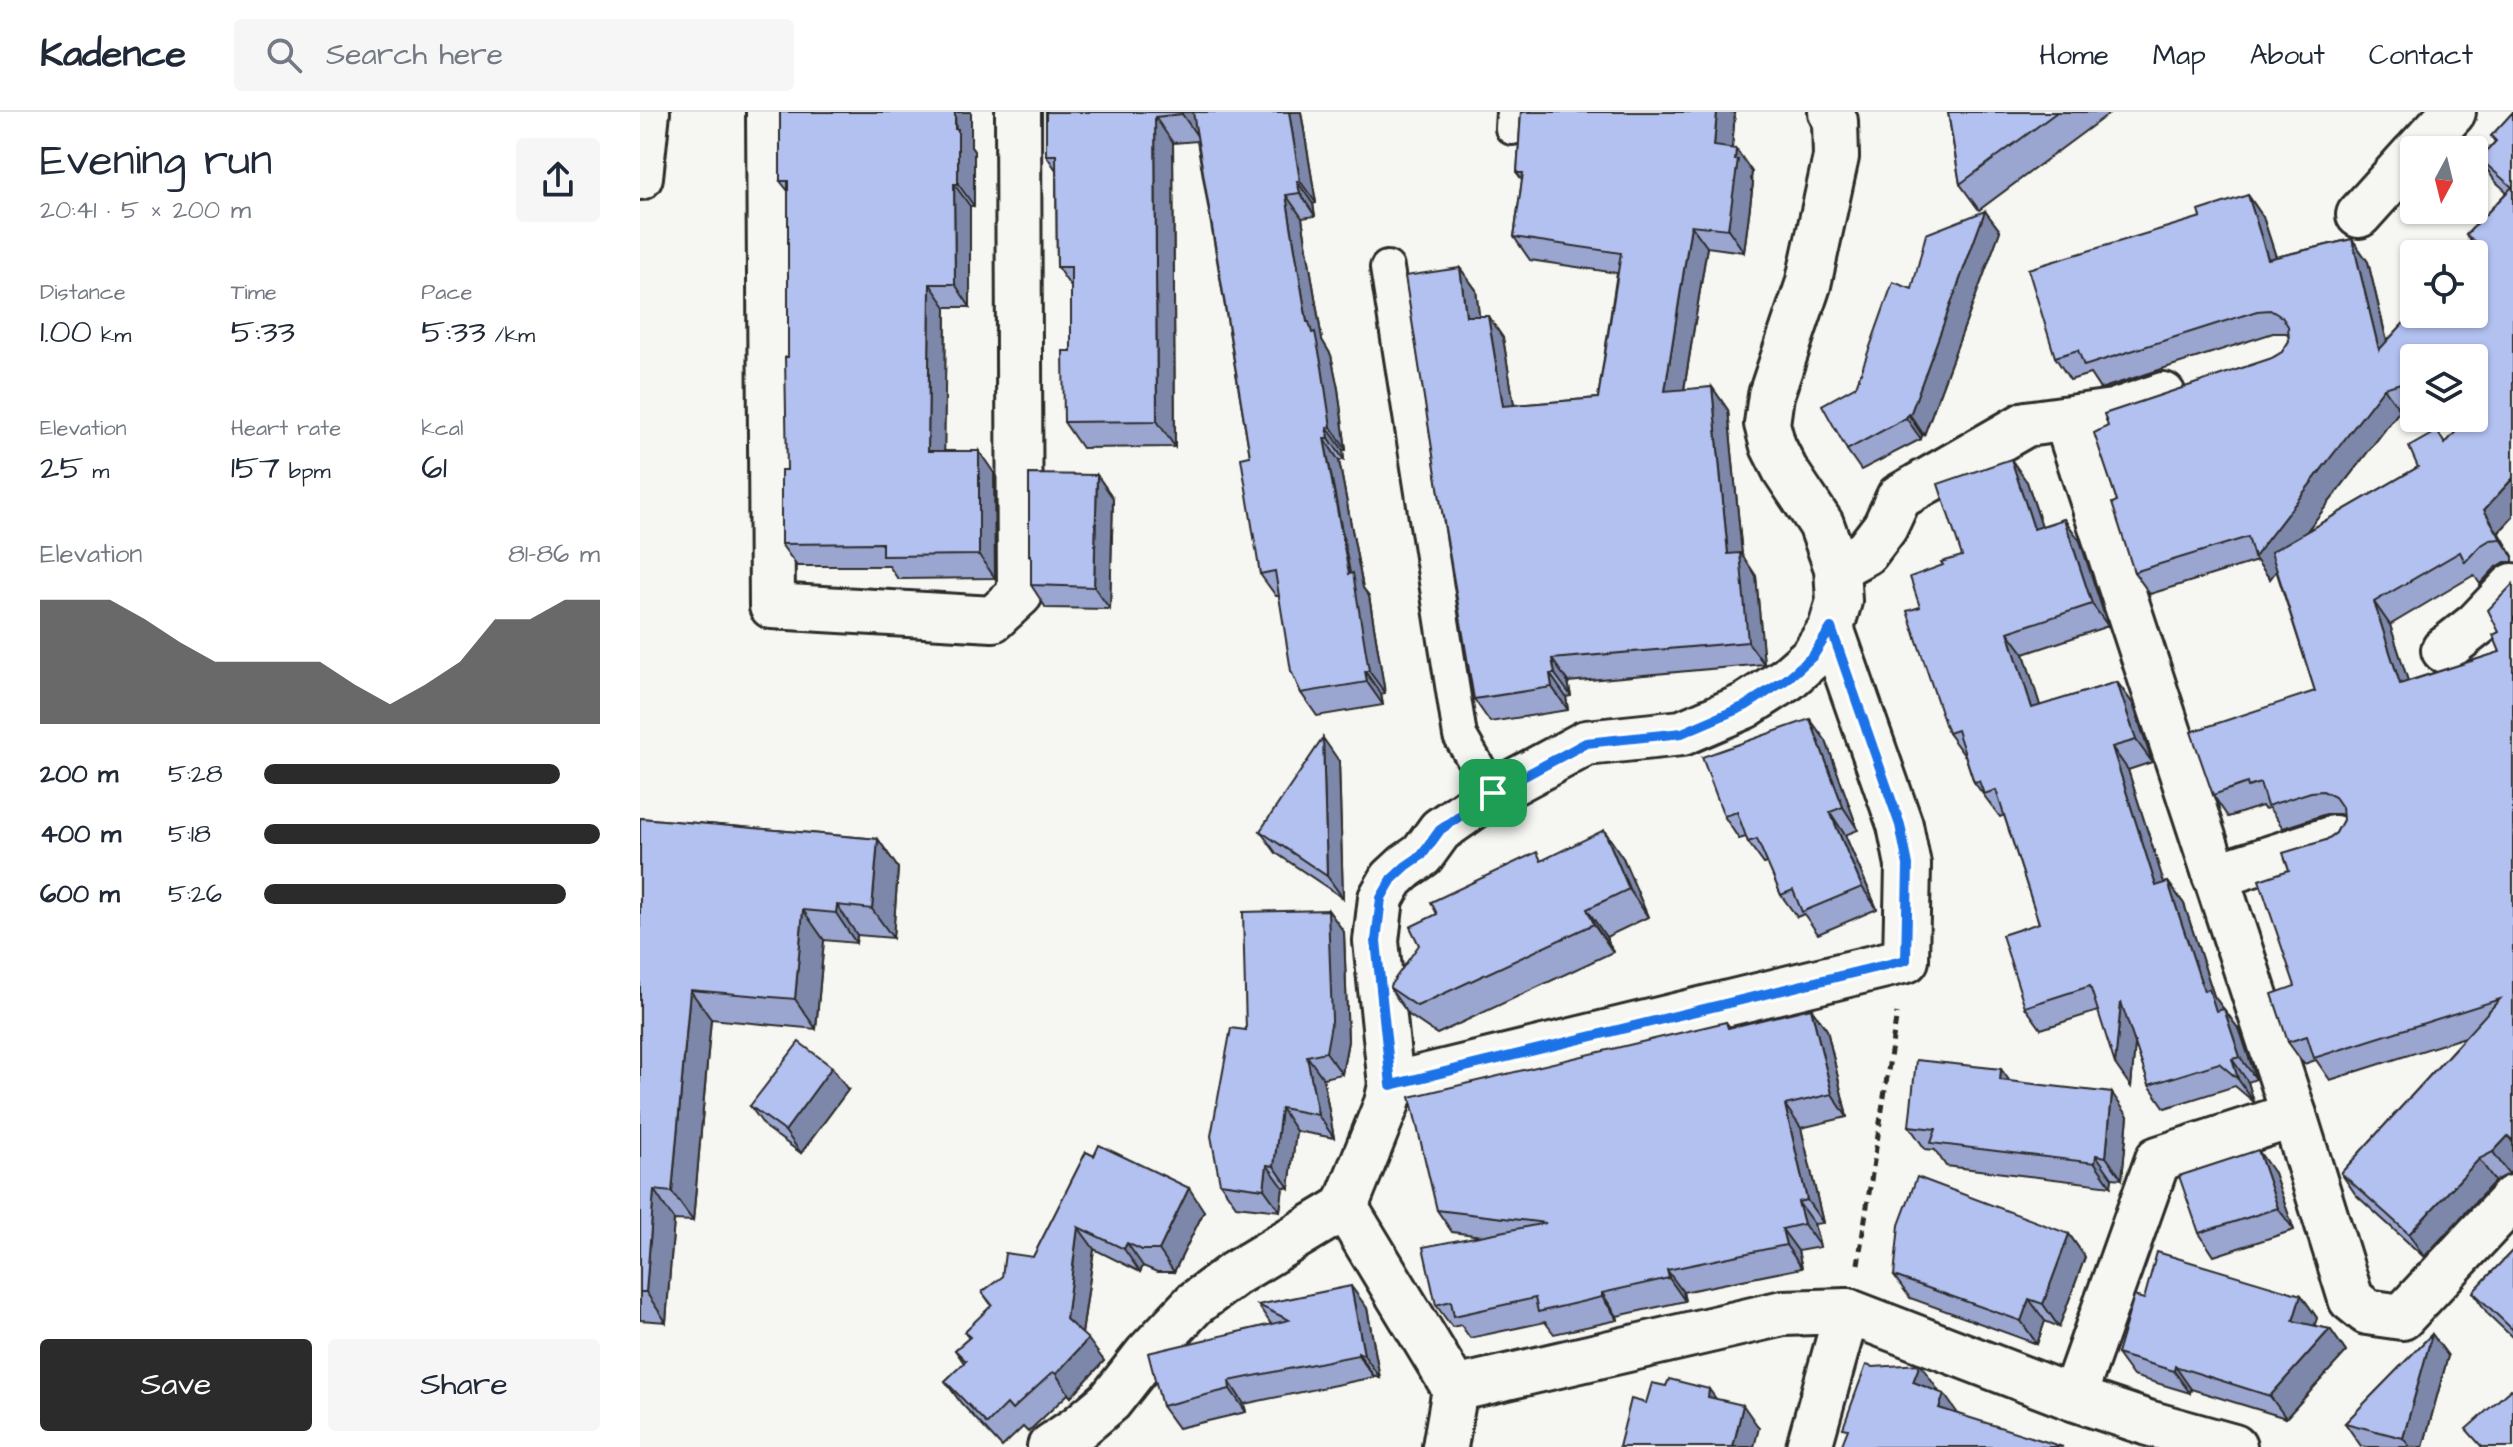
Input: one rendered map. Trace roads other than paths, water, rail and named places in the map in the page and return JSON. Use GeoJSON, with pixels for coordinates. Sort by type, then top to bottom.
{"type":"FeatureCollection","features":[{"type":"Feature","properties":{"kind":"street"},"geometry":{"type":"LineString","coordinates":[[640,177],[647,112]]}},
{"type":"Feature","properties":{"kind":"street"},"geometry":{"type":"LineString","coordinates":[[769,112],[772,606],[993,619],[1020,594],[1018,112]]}},
{"type":"Feature","properties":{"kind":"street"},"geometry":{"type":"LineString","coordinates":[[1050,1447],[1110,1401],[1147,1354],[1194,1304],[1234,1274],[1345,1207],[1387,1103],[1391,1085],[1376,941],[1381,898],[1392,879],[1422,855],[1440,830],[1493,793],[1586,743],[1682,733],[1745,706],[1787,679],[1813,656],[1831,628],[1839,601],[1837,568],[1821,524],[1785,470],[1773,446],[1767,424],[1771,395],[1808,285],[1836,157],[1835,121],[1831,112]]}},
{"type":"Feature","properties":{"kind":"street"},"geometry":{"type":"LineString","coordinates":[[2431,136],[2453,112]]}},
{"type":"Feature","properties":{"kind":"street"},"geometry":{"type":"LineString","coordinates":[[2359,215],[2400,170]]}},
{"type":"Feature","properties":{"kind":"street"},"geometry":{"type":"LineString","coordinates":[[1837,568],[1866,552],[1885,527],[1899,497],[2026,424],[2113,412],[2204,382]]}},
{"type":"Feature","properties":{"kind":"street"},"geometry":{"type":"LineString","coordinates":[[2066,419],[2294,1115],[2351,1299],[2367,1312],[2402,1317],[2513,1198]]}},
{"type":"Feature","properties":{"kind":"street"},"geometry":{"type":"LineString","coordinates":[[2444,650],[2477,624],[2513,586]]}},
{"type":"Feature","properties":{"kind":"street"},"geometry":{"type":"LineString","coordinates":[[1391,1085],[1906,960],[1908,865],[1900,825],[1831,628]]}},
{"type":"Feature","properties":{"kind":"street"},"geometry":{"type":"LineString","coordinates":[[2215,876],[2334,838]]}},
{"type":"Feature","properties":{"kind":"street"},"geometry":{"type":"LineString","coordinates":[[2073,1398],[2158,1159],[2294,1115]]}},
{"type":"Feature","properties":{"kind":"street"},"geometry":{"type":"LineString","coordinates":[[1345,1207],[1455,1389],[1445,1447]]}},
{"type":"Feature","properties":{"kind":"street"},"geometry":{"type":"LineString","coordinates":[[1455,1389],[1783,1313],[1852,1292],[2073,1398],[2234,1447]]}},
{"type":"Feature","properties":{"kind":"street"},"geometry":{"type":"LineString","coordinates":[[1809,1447],[1852,1292]]}},
{"type":"Feature","properties":{"kind":"lane"},"geometry":{"type":"LineString","coordinates":[[1387,268],[1460,736],[1493,793]]}}]}
